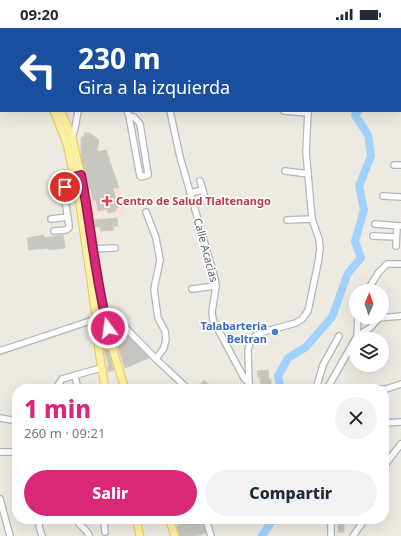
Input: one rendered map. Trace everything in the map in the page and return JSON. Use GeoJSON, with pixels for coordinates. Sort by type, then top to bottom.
{"type":"FeatureCollection","features":[{"type":"Feature","properties":{"kind":"main road"},"geometry":{"type":"LineString","coordinates":[[54,112],[86,199],[105,316],[110,340],[123,384]]}},
{"type":"Feature","properties":{"kind":"main road"},"geometry":{"type":"LineString","coordinates":[[61,112],[72,137],[104,384]]}},
{"type":"Feature","properties":{"kind":"main road"},"geometry":{"type":"LineString","coordinates":[[137,524],[140,536]]}},
{"type":"Feature","properties":{"kind":"main road"},"geometry":{"type":"LineString","coordinates":[[170,524],[174,536]]}},
{"type":"Feature","properties":{"kind":"street"},"geometry":{"type":"LineString","coordinates":[[67,144],[72,137],[78,112]]}},
{"type":"Feature","properties":{"kind":"street"},"geometry":{"type":"LineString","coordinates":[[250,384],[248,351],[250,342],[256,335],[296,323],[302,319],[308,311],[320,249],[319,239],[312,219],[306,152],[308,112]]}},
{"type":"Feature","properties":{"kind":"street"},"geometry":{"type":"LineString","coordinates":[[128,113],[140,124],[148,174],[141,177],[140,176],[128,113]]}},
{"type":"Feature","properties":{"kind":"street","name":"Calle Acacias"},"geometry":{"type":"LineString","coordinates":[[170,113],[180,157],[216,286],[212,312],[213,320],[248,384]]}},
{"type":"Feature","properties":{"kind":"street"},"geometry":{"type":"LineString","coordinates":[[394,165],[401,165]]}},
{"type":"Feature","properties":{"kind":"street"},"geometry":{"type":"LineString","coordinates":[[285,171],[308,174]]}},
{"type":"Feature","properties":{"kind":"street"},"geometry":{"type":"LineString","coordinates":[[54,231],[66,230],[69,228],[64,194],[65,187],[68,179],[77,176]]}},
{"type":"Feature","properties":{"kind":"street"},"geometry":{"type":"LineString","coordinates":[[200,181],[206,201]]}},
{"type":"Feature","properties":{"kind":"street"},"geometry":{"type":"LineString","coordinates":[[190,193],[203,190]]}},
{"type":"Feature","properties":{"kind":"street"},"geometry":{"type":"LineString","coordinates":[[383,196],[401,197]]}},
{"type":"Feature","properties":{"kind":"street"},"geometry":{"type":"LineString","coordinates":[[146,212],[156,238],[160,260],[154,289],[158,318],[165,330],[166,339],[164,348],[156,359]]}},
{"type":"Feature","properties":{"kind":"street"},"geometry":{"type":"LineString","coordinates":[[51,219],[68,217]]}},
{"type":"Feature","properties":{"kind":"street"},"geometry":{"type":"LineString","coordinates":[[287,220],[312,219]]}},
{"type":"Feature","properties":{"kind":"street"},"geometry":{"type":"LineString","coordinates":[[375,224],[399,226],[396,237],[396,246]]}},
{"type":"Feature","properties":{"kind":"street"},"geometry":{"type":"LineString","coordinates":[[373,236],[396,237]]}},
{"type":"Feature","properties":{"kind":"street"},"geometry":{"type":"LineString","coordinates":[[94,249],[115,248]]}},
{"type":"Feature","properties":{"kind":"street"},"geometry":{"type":"LineString","coordinates":[[372,284],[379,272],[387,264],[401,264]]}},
{"type":"Feature","properties":{"kind":"street"},"geometry":{"type":"LineString","coordinates":[[192,290],[216,286]]}},
{"type":"Feature","properties":{"kind":"street"},"geometry":{"type":"LineString","coordinates":[[0,350],[105,316],[114,316],[183,384]]}},
{"type":"Feature","properties":{"kind":"street"},"geometry":{"type":"LineString","coordinates":[[364,332],[370,328],[379,318],[401,316]]}},
{"type":"Feature","properties":{"kind":"street"},"geometry":{"type":"LineString","coordinates":[[317,384],[323,365],[339,336]]}},
{"type":"Feature","properties":{"kind":"street"},"geometry":{"type":"LineString","coordinates":[[331,384],[349,351]]}},
{"type":"Feature","properties":{"kind":"street"},"geometry":{"type":"LineString","coordinates":[[59,384],[62,379],[101,368]]}},
{"type":"Feature","properties":{"kind":"street"},"geometry":{"type":"LineString","coordinates":[[76,376],[77,384]]}},
{"type":"Feature","properties":{"kind":"street"},"geometry":{"type":"LineString","coordinates":[[389,388],[401,384]]}},
{"type":"Feature","properties":{"kind":"street"},"geometry":{"type":"LineString","coordinates":[[0,418],[12,420]]}},
{"type":"Feature","properties":{"kind":"street"},"geometry":{"type":"LineString","coordinates":[[389,423],[401,422]]}},
{"type":"Feature","properties":{"kind":"street"},"geometry":{"type":"LineString","coordinates":[[389,460],[401,444]]}},
{"type":"Feature","properties":{"kind":"street"},"geometry":{"type":"LineString","coordinates":[[0,452],[12,452]]}},
{"type":"Feature","properties":{"kind":"street"},"geometry":{"type":"LineString","coordinates":[[0,499],[10,536]]}},
{"type":"Feature","properties":{"kind":"street"},"geometry":{"type":"LineString","coordinates":[[39,524],[42,536]]}},
{"type":"Feature","properties":{"kind":"street"},"geometry":{"type":"LineString","coordinates":[[79,524],[88,531],[89,536]]}},
{"type":"Feature","properties":{"kind":"street"},"geometry":{"type":"LineString","coordinates":[[104,524],[105,532]]}},
{"type":"Feature","properties":{"kind":"street"},"geometry":{"type":"LineString","coordinates":[[207,524],[211,536]]}},
{"type":"Feature","properties":{"kind":"street"},"geometry":{"type":"LineString","coordinates":[[331,524],[331,536]]}},
{"type":"Feature","properties":{"kind":"street"},"geometry":{"type":"LineString","coordinates":[[353,536],[361,524]]}},
{"type":"Feature","properties":{"kind":"shaded area","name":"Centro de Salud Tlaltenango"},"geometry":{"type":"Polygon","coordinates":[[[121,188],[124,214],[92,214],[90,189],[121,188]]]}},
{"type":"Feature","properties":{"kind":"building"},"geometry":{"type":"Polygon","coordinates":[[[84,133],[90,133],[99,140],[97,152],[106,150],[119,188],[113,188],[118,208],[116,208],[116,211],[108,213],[107,209],[98,211],[96,200],[93,200],[81,156],[81,137],[84,137],[84,133]]]}},
{"type":"Feature","properties":{"kind":"building"},"geometry":{"type":"Polygon","coordinates":[[[117,218],[118,226],[113,226],[114,230],[101,231],[100,227],[95,227],[94,220],[117,218]]]}},
{"type":"Feature","properties":{"kind":"building"},"geometry":{"type":"Polygon","coordinates":[[[44,235],[44,238],[63,235],[65,248],[29,250],[27,238],[44,235]]]}},
{"type":"Feature","properties":{"kind":"building"},"geometry":{"type":"Polygon","coordinates":[[[113,322],[149,358],[125,368],[113,331],[113,322]]]}},
{"type":"Feature","properties":{"kind":"building"},"geometry":{"type":"Polygon","coordinates":[[[103,336],[114,370],[108,372],[107,367],[109,366],[104,350],[103,336]]]}},
{"type":"Feature","properties":{"kind":"building"},"geometry":{"type":"Polygon","coordinates":[[[268,370],[271,384],[261,384],[260,377],[258,377],[257,371],[268,370]]]}},
{"type":"Feature","properties":{"kind":"building"},"geometry":{"type":"Polygon","coordinates":[[[204,380],[209,384],[200,384],[204,380]]]}},
{"type":"Feature","properties":{"kind":"building"},"geometry":{"type":"Polygon","coordinates":[[[203,524],[206,533],[195,536],[180,536],[177,525],[203,524]]]}},
{"type":"Feature","properties":{"kind":"building"},"geometry":{"type":"Polygon","coordinates":[[[338,524],[344,524],[344,532],[338,532],[338,524]]]}},
{"type":"Feature","properties":{"kind":"waterway"},"geometry":{"type":"LineString","coordinates":[[280,384],[278,376],[288,358],[306,347],[332,317],[348,273],[361,258],[355,241],[364,210],[359,186],[371,156],[368,135],[355,115],[357,112]]}},
{"type":"Feature","properties":{"kind":"waterway"},"geometry":{"type":"LineString","coordinates":[[262,536],[270,524]]}},
{"type":"Feature","properties":{"kind":"place","name":"Centro de Salud Tlaltenango"},"geometry":{"type":"Point","coordinates":[107,201]}},
{"type":"Feature","properties":{"kind":"place","name":"Talabarteria Beltran"},"geometry":{"type":"Point","coordinates":[275,332]}},
{"type":"Feature","properties":{"kind":"route"},"geometry":{"type":"LineString","coordinates":[[65,187],[68,179],[81,175],[102,304],[108,328]]}}]}
